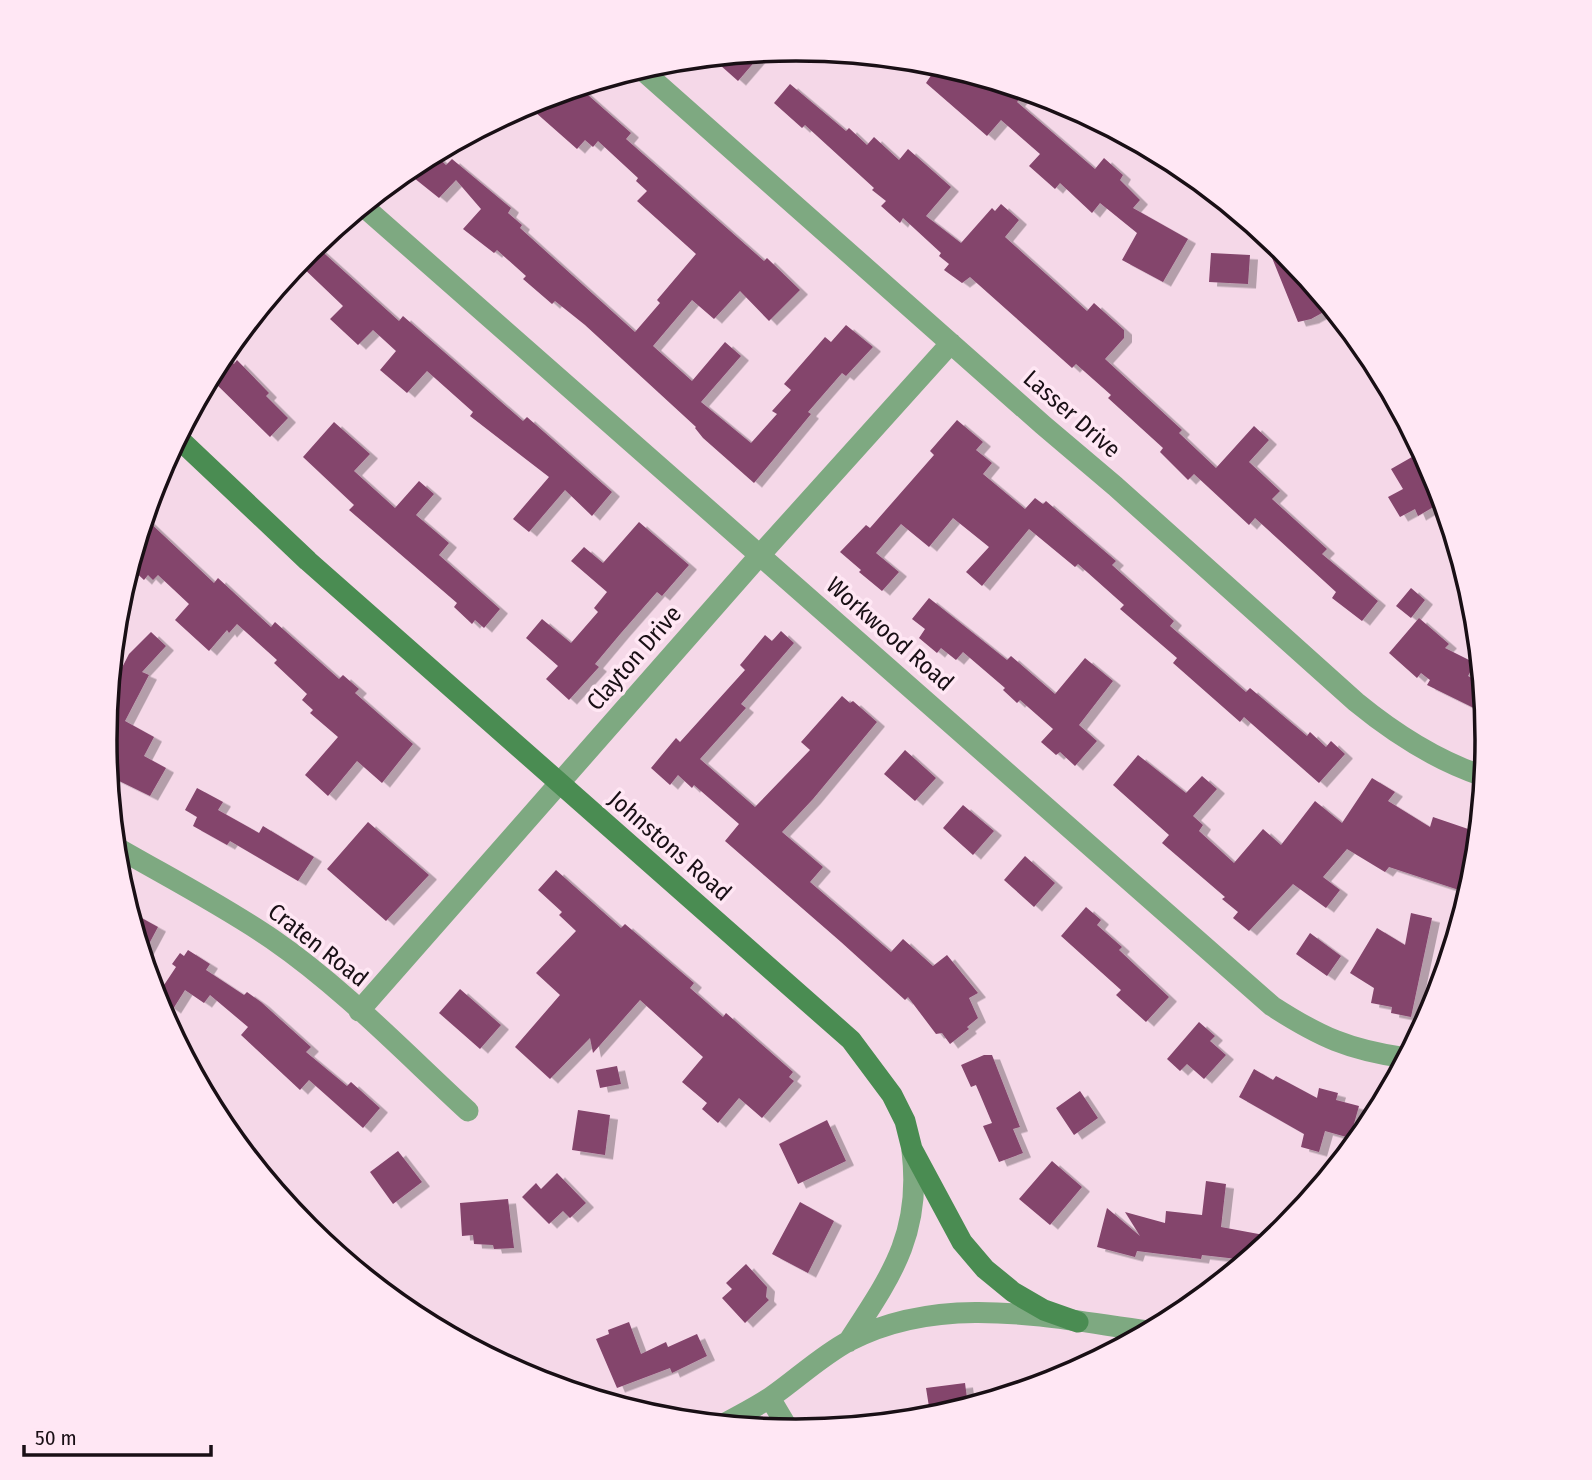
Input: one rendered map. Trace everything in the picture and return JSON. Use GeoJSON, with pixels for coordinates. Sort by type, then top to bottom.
{"type":"FeatureCollection","features":[{"type":"Feature","properties":{"kind":"street","name":"Lasser Drive"},"geometry":{"type":"LineString","coordinates":[[649,77],[1380,722],[1428,754],[1474,773]]}},
{"type":"Feature","properties":{"kind":"street","name":"Workwood Road"},"geometry":{"type":"LineString","coordinates":[[370,212],[1272,1006],[1310,1031],[1339,1043],[1375,1054],[1396,1057]]}},
{"type":"Feature","properties":{"kind":"street","name":"Clayton Drive"},"geometry":{"type":"LineString","coordinates":[[359,1011],[760,555],[951,343]]}},
{"type":"Feature","properties":{"kind":"street","name":"Johnstons Road"},"geometry":{"type":"LineString","coordinates":[[185,445],[308,561],[851,1040],[892,1095],[905,1121],[912,1149],[962,1242],[985,1269],[1013,1292],[1044,1310],[1078,1322]]}},
{"type":"Feature","properties":{"kind":"street","name":"Craten Road"},"geometry":{"type":"LineString","coordinates":[[127,854],[219,905],[272,940],[359,1011],[468,1111]]}},
{"type":"Feature","properties":{"kind":"street"},"geometry":{"type":"LineString","coordinates":[[848,1342],[892,1274],[905,1242],[913,1209],[915,1174],[912,1149]]}},
{"type":"Feature","properties":{"kind":"street"},"geometry":{"type":"LineString","coordinates":[[739,1416],[770,1398],[848,1342],[888,1326],[922,1317],[996,1311],[1133,1329]]}},
{"type":"Feature","properties":{"kind":"street"},"geometry":{"type":"LineString","coordinates":[[770,1398],[782,1418]]}},
{"type":"Feature","properties":{"kind":"building"},"geometry":{"type":"Polygon","coordinates":[[[754,63],[738,81],[721,66],[754,63]]]}},
{"type":"Feature","properties":{"kind":"building"},"geometry":{"type":"Polygon","coordinates":[[[931,75],[1019,99],[1017,102],[1095,169],[1104,158],[1123,175],[1120,180],[1140,200],[1133,208],[1188,239],[1163,282],[1122,260],[1137,233],[1100,203],[1092,213],[1060,183],[1055,189],[1029,166],[1040,154],[1001,120],[987,136],[926,83],[931,75]]]}},
{"type":"Feature","properties":{"kind":"building"},"geometry":{"type":"Polygon","coordinates":[[[790,84],[846,131],[849,128],[867,145],[874,137],[899,160],[908,149],[951,187],[926,216],[961,243],[992,208],[995,211],[1001,204],[1019,220],[1005,237],[1087,311],[1094,303],[1124,330],[1124,338],[1105,359],[1182,430],[1179,433],[1216,468],[1254,426],[1269,440],[1249,462],[1280,491],[1272,499],[1327,549],[1322,554],[1378,601],[1362,621],[1332,598],[1336,592],[1255,518],[1249,525],[1194,474],[1188,480],[1160,452],[1163,448],[1108,398],[1111,395],[1076,364],[1072,368],[970,277],[962,283],[944,270],[949,264],[939,256],[941,253],[903,218],[900,223],[881,206],[886,201],[872,190],[874,188],[805,125],[802,128],[774,103],[790,84]]]}},
{"type":"Feature","properties":{"kind":"building"},"geometry":{"type":"Polygon","coordinates":[[[587,94],[631,133],[626,139],[764,261],[767,258],[800,290],[769,321],[740,291],[714,319],[692,300],[653,346],[692,381],[725,342],[741,356],[701,402],[751,443],[777,414],[772,411],[791,390],[784,384],[825,337],[831,342],[846,325],[873,347],[846,376],[842,373],[808,412],[811,414],[754,483],[585,325],[555,301],[552,304],[523,279],[526,276],[497,250],[494,253],[463,229],[481,209],[456,180],[439,198],[415,179],[442,161],[446,165],[452,159],[511,208],[508,213],[522,225],[520,228],[635,332],[660,303],[657,300],[696,254],[637,201],[647,191],[636,181],[638,178],[598,141],[593,147],[585,140],[577,149],[536,113],[587,94]]]}},
{"type":"Feature","properties":{"kind":"building"},"geometry":{"type":"Polygon","coordinates":[[[324,253],[399,321],[403,316],[523,421],[527,417],[612,492],[592,516],[565,490],[529,532],[513,519],[549,477],[470,416],[473,412],[427,371],[407,393],[380,370],[396,351],[373,330],[358,345],[330,319],[343,306],[306,271],[324,253]]]}},
{"type":"Feature","properties":{"kind":"building"},"geometry":{"type":"Polygon","coordinates":[[[1211,253],[1250,255],[1248,284],[1209,282],[1211,253]]]}},
{"type":"Feature","properties":{"kind":"building"},"geometry":{"type":"Polygon","coordinates":[[[1271,255],[1323,313],[1298,322],[1271,255]]]}},
{"type":"Feature","properties":{"kind":"building"},"geometry":{"type":"Polygon","coordinates":[[[237,360],[269,393],[266,396],[288,418],[270,437],[218,386],[232,363],[237,360]]]}},
{"type":"Feature","properties":{"kind":"building"},"geometry":{"type":"Polygon","coordinates":[[[957,420],[983,442],[976,450],[992,463],[983,474],[1025,509],[1035,498],[1043,504],[1046,501],[1116,561],[1112,565],[1174,621],[1170,626],[1246,692],[1250,688],[1307,736],[1310,732],[1326,747],[1331,741],[1345,754],[1319,783],[1244,717],[1240,722],[1173,663],[1177,658],[1120,609],[1124,605],[1078,564],[1075,567],[1029,529],[982,586],[966,572],[989,547],[953,518],[929,547],[901,524],[876,553],[899,572],[882,591],[859,572],[861,570],[840,552],[866,525],[870,528],[934,455],[930,451],[957,420]]]}},
{"type":"Feature","properties":{"kind":"building"},"geometry":{"type":"Polygon","coordinates":[[[334,422],[370,454],[354,471],[395,508],[419,481],[434,494],[416,515],[449,543],[439,555],[500,609],[484,628],[475,620],[472,624],[454,607],[457,603],[349,510],[354,505],[303,457],[334,422]]]}},
{"type":"Feature","properties":{"kind":"building"},"geometry":{"type":"Polygon","coordinates":[[[1413,457],[1433,507],[1418,516],[1415,509],[1400,517],[1388,497],[1403,489],[1391,469],[1413,457]]]}},
{"type":"Feature","properties":{"kind":"building"},"geometry":{"type":"Polygon","coordinates":[[[639,522],[689,565],[662,596],[657,592],[595,664],[599,667],[569,700],[546,679],[558,666],[526,638],[542,619],[571,643],[598,612],[594,608],[607,592],[571,561],[584,547],[603,563],[639,522]]]}},
{"type":"Feature","properties":{"kind":"building"},"geometry":{"type":"Polygon","coordinates":[[[152,525],[214,583],[218,578],[271,627],[275,622],[339,679],[343,675],[359,689],[355,693],[413,744],[382,783],[357,761],[328,796],[305,775],[338,737],[310,713],[313,710],[302,700],[307,694],[274,663],[277,660],[237,624],[229,633],[227,630],[209,651],[175,620],[189,604],[158,575],[153,580],[148,575],[144,580],[138,574],[152,525]]]}},
{"type":"Feature","properties":{"kind":"building"},"geometry":{"type":"Polygon","coordinates":[[[1411,588],[1425,600],[1411,618],[1396,606],[1411,588]]]}},
{"type":"Feature","properties":{"kind":"building"},"geometry":{"type":"Polygon","coordinates":[[[929,598],[1007,660],[1011,656],[1055,694],[1085,658],[1113,681],[1079,725],[1097,741],[1075,766],[1060,752],[1056,755],[1041,742],[1053,729],[1020,700],[1017,703],[1003,690],[1005,688],[963,652],[956,660],[941,648],[937,653],[919,638],[925,629],[912,619],[929,598]]]}},
{"type":"Feature","properties":{"kind":"building"},"geometry":{"type":"Polygon","coordinates":[[[1419,618],[1449,644],[1445,648],[1470,660],[1471,671],[1468,676],[1471,678],[1474,708],[1427,685],[1430,680],[1421,673],[1417,678],[1389,653],[1419,618]]]}},
{"type":"Feature","properties":{"kind":"building"},"geometry":{"type":"Polygon","coordinates":[[[781,631],[794,643],[741,704],[746,708],[700,759],[755,807],[810,750],[801,742],[842,696],[850,703],[853,701],[877,722],[782,832],[823,867],[810,882],[891,952],[903,939],[933,966],[947,955],[978,993],[969,998],[978,1018],[950,1044],[942,1033],[936,1034],[908,997],[905,1000],[725,841],[739,824],[694,785],[692,788],[678,775],[670,785],[651,768],[676,738],[680,742],[745,670],[740,665],[765,635],[772,641],[781,631]]]}},
{"type":"Feature","properties":{"kind":"building"},"geometry":{"type":"Polygon","coordinates":[[[151,632],[166,646],[142,672],[149,675],[125,721],[154,737],[144,756],[166,768],[150,796],[119,781],[119,696],[121,669],[129,654],[151,632]]]}},
{"type":"Feature","properties":{"kind":"building"},"geometry":{"type":"Polygon","coordinates":[[[905,750],[936,778],[915,801],[884,774],[905,750]]]}},
{"type":"Feature","properties":{"kind":"building"},"geometry":{"type":"Polygon","coordinates":[[[1138,755],[1186,793],[1202,776],[1217,789],[1193,816],[1203,825],[1199,831],[1234,863],[1263,829],[1281,845],[1315,801],[1342,823],[1372,778],[1395,792],[1388,801],[1430,827],[1433,817],[1469,829],[1458,890],[1389,867],[1385,872],[1347,849],[1323,877],[1340,890],[1326,908],[1293,884],[1249,931],[1233,918],[1238,912],[1222,899],[1225,897],[1162,843],[1169,835],[1113,785],[1138,755]]]}},
{"type":"Feature","properties":{"kind":"building"},"geometry":{"type":"Polygon","coordinates":[[[197,788],[223,802],[218,810],[259,833],[263,826],[314,857],[298,881],[230,841],[227,845],[193,826],[197,817],[185,810],[197,788]]]}},
{"type":"Feature","properties":{"kind":"building"},"geometry":{"type":"Polygon","coordinates":[[[963,805],[994,831],[973,855],[943,828],[963,805]]]}},
{"type":"Feature","properties":{"kind":"building"},"geometry":{"type":"Polygon","coordinates":[[[368,822],[429,875],[386,921],[327,869],[368,822]]]}},
{"type":"Feature","properties":{"kind":"building"},"geometry":{"type":"Polygon","coordinates":[[[1025,856],[1055,883],[1034,907],[1004,880],[1025,856]]]}},
{"type":"Feature","properties":{"kind":"building"},"geometry":{"type":"Polygon","coordinates":[[[556,870],[621,928],[625,924],[694,983],[690,988],[723,1017],[726,1013],[793,1072],[789,1077],[794,1081],[762,1118],[739,1098],[718,1123],[702,1109],[707,1103],[682,1082],[703,1057],[640,1000],[593,1053],[590,1038],[550,1079],[515,1047],[560,995],[536,973],[576,931],[559,915],[562,912],[538,890],[556,870]]]}},
{"type":"Feature","properties":{"kind":"building"},"geometry":{"type":"Polygon","coordinates":[[[1086,907],[1101,920],[1097,925],[1122,947],[1119,950],[1169,997],[1146,1022],[1116,995],[1121,990],[1061,936],[1086,907]]]}},
{"type":"Feature","properties":{"kind":"building"},"geometry":{"type":"Polygon","coordinates":[[[1411,913],[1432,918],[1411,1017],[1391,1013],[1392,1007],[1371,1003],[1374,988],[1350,973],[1377,928],[1405,945],[1411,913]]]}},
{"type":"Feature","properties":{"kind":"building"},"geometry":{"type":"Polygon","coordinates":[[[140,917],[158,927],[149,944],[140,917]]]}},
{"type":"Feature","properties":{"kind":"building"},"geometry":{"type":"Polygon","coordinates":[[[1310,933],[1341,956],[1327,976],[1296,954],[1310,933]]]}},
{"type":"Feature","properties":{"kind":"building"},"geometry":{"type":"Polygon","coordinates":[[[188,950],[210,964],[206,970],[244,995],[247,992],[261,1002],[311,1047],[306,1052],[347,1086],[351,1082],[380,1108],[363,1128],[309,1080],[300,1090],[241,1035],[248,1027],[210,995],[204,1003],[185,990],[173,1009],[164,986],[176,967],[172,964],[180,953],[184,956],[188,950]]]}},
{"type":"Feature","properties":{"kind":"building"},"geometry":{"type":"Polygon","coordinates":[[[460,989],[501,1025],[480,1049],[439,1013],[460,989]]]}},
{"type":"Feature","properties":{"kind":"building"},"geometry":{"type":"Polygon","coordinates":[[[1199,1022],[1215,1036],[1210,1041],[1226,1055],[1204,1079],[1187,1064],[1180,1071],[1167,1059],[1199,1022]]]}},
{"type":"Feature","properties":{"kind":"building"},"geometry":{"type":"Polygon","coordinates":[[[984,1055],[992,1055],[1020,1127],[1013,1129],[1023,1153],[999,1162],[983,1126],[992,1123],[976,1085],[971,1087],[961,1065],[984,1055]]]}},
{"type":"Feature","properties":{"kind":"building"},"geometry":{"type":"Polygon","coordinates":[[[617,1066],[621,1084],[600,1088],[596,1070],[617,1066]]]}},
{"type":"Feature","properties":{"kind":"building"},"geometry":{"type":"Polygon","coordinates":[[[1254,1069],[1273,1080],[1276,1076],[1317,1098],[1319,1088],[1338,1093],[1336,1100],[1359,1106],[1353,1126],[1346,1137],[1325,1131],[1319,1152],[1301,1147],[1304,1134],[1239,1097],[1254,1069]]]}},
{"type":"Feature","properties":{"kind":"building"},"geometry":{"type":"Polygon","coordinates":[[[1080,1091],[1098,1118],[1074,1135],[1056,1108],[1080,1091]]]}},
{"type":"Feature","properties":{"kind":"building"},"geometry":{"type":"Polygon","coordinates":[[[578,1110],[610,1115],[605,1155],[572,1150],[578,1110]]]}},
{"type":"Feature","properties":{"kind":"building"},"geometry":{"type":"Polygon","coordinates":[[[827,1120],[846,1161],[798,1184],[779,1144],[827,1120]]]}},
{"type":"Feature","properties":{"kind":"building"},"geometry":{"type":"Polygon","coordinates":[[[398,1151],[422,1182],[393,1204],[370,1172],[398,1151]]]}},
{"type":"Feature","properties":{"kind":"building"},"geometry":{"type":"Polygon","coordinates":[[[1052,1161],[1082,1187],[1050,1225],[1019,1199],[1052,1161]]]}},
{"type":"Feature","properties":{"kind":"building"},"geometry":{"type":"Polygon","coordinates":[[[557,1173],[586,1203],[570,1218],[563,1211],[549,1224],[522,1197],[536,1183],[541,1189],[557,1173]]]}},
{"type":"Feature","properties":{"kind":"building"},"geometry":{"type":"Polygon","coordinates":[[[1206,1181],[1226,1184],[1221,1227],[1261,1234],[1233,1259],[1202,1255],[1201,1259],[1137,1251],[1135,1257],[1097,1247],[1107,1208],[1140,1236],[1125,1212],[1165,1223],[1166,1211],[1202,1215],[1206,1181]]]}},
{"type":"Feature","properties":{"kind":"building"},"geometry":{"type":"Polygon","coordinates":[[[508,1199],[514,1248],[494,1249],[493,1245],[474,1244],[473,1235],[462,1236],[460,1203],[508,1199]]]}},
{"type":"Feature","properties":{"kind":"building"},"geometry":{"type":"Polygon","coordinates":[[[800,1202],[834,1221],[808,1273],[772,1254],[800,1202]]]}},
{"type":"Feature","properties":{"kind":"building"},"geometry":{"type":"Polygon","coordinates":[[[746,1264],[767,1287],[766,1297],[769,1300],[745,1323],[722,1298],[732,1289],[726,1283],[746,1264]]]}},
{"type":"Feature","properties":{"kind":"building"},"geometry":{"type":"Polygon","coordinates":[[[629,1322],[641,1354],[666,1342],[668,1347],[697,1334],[707,1356],[672,1373],[670,1368],[617,1388],[596,1339],[609,1334],[608,1330],[629,1322]]]}},
{"type":"Feature","properties":{"kind":"building"},"geometry":{"type":"Polygon","coordinates":[[[965,1383],[967,1397],[929,1406],[926,1388],[965,1383]]]}}]}
